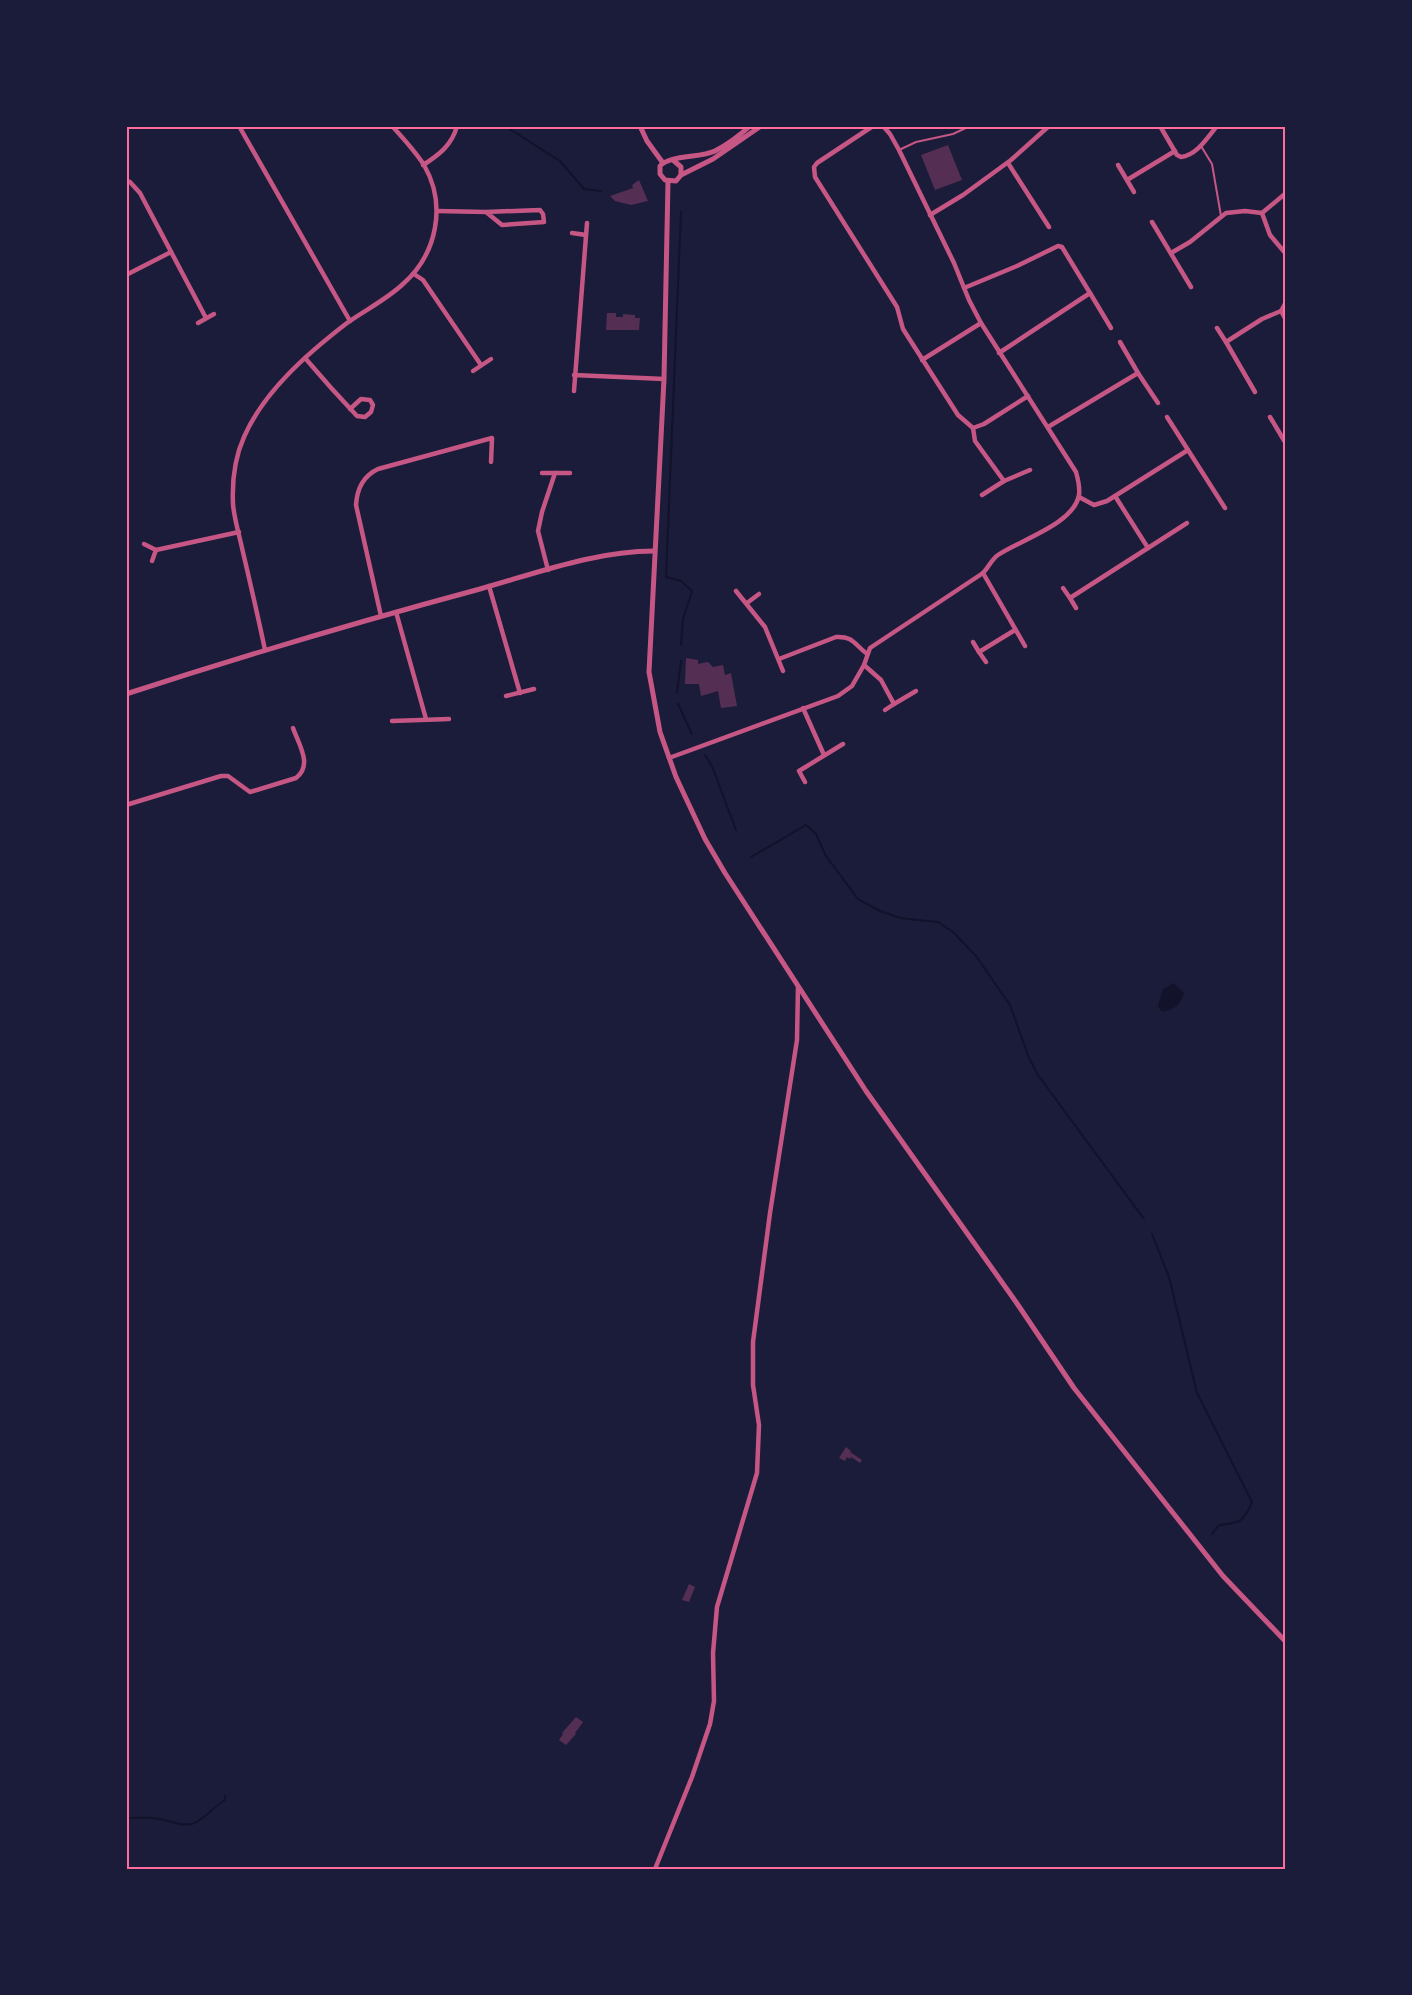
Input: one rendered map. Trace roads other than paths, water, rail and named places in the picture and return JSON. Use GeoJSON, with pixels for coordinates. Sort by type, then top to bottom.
{"type":"FeatureCollection","features":[{"type":"Feature","properties":{"kind":"street"},"geometry":{"type":"LineString","coordinates":[[239,126],[350,321]]}},
{"type":"Feature","properties":{"kind":"street"},"geometry":{"type":"LineString","coordinates":[[266,650],[233,506],[234,474],[244,437],[269,398],[305,358],[350,321],[392,293],[414,274],[422,264],[434,240],[437,211],[433,187],[423,165],[392,126]]}},
{"type":"Feature","properties":{"kind":"street"},"geometry":{"type":"LineString","coordinates":[[423,165],[447,147],[457,126]]}},
{"type":"Feature","properties":{"kind":"street"},"geometry":{"type":"LineString","coordinates":[[640,126],[647,141],[663,163]]}},
{"type":"Feature","properties":{"kind":"street"},"geometry":{"type":"LineString","coordinates":[[750,126],[713,152],[672,160],[660,166],[660,174],[668,182],[664,379],[649,672],[655,712],[669,758],[705,839],[866,1091],[1016,1302],[1074,1388],[1223,1576],[1284,1640]]}},
{"type":"Feature","properties":{"kind":"street"},"geometry":{"type":"LineString","coordinates":[[668,182],[676,181],[681,175],[712,159],[761,126]]}},
{"type":"Feature","properties":{"kind":"street"},"geometry":{"type":"LineString","coordinates":[[873,126],[817,163],[815,177],[897,307],[903,329],[922,360],[958,415],[973,428],[975,441],[1005,481]]}},
{"type":"Feature","properties":{"kind":"street"},"geometry":{"type":"LineString","coordinates":[[669,758],[838,696],[852,686],[864,665],[866,653],[877,642],[983,573],[991,561],[999,555],[1048,528],[1068,514],[1079,497],[1076,472],[981,323],[899,150],[883,126]]}},
{"type":"Feature","properties":{"kind":"street"},"geometry":{"type":"LineString","coordinates":[[930,215],[1008,163],[1048,126]]}},
{"type":"Feature","properties":{"kind":"street"},"geometry":{"type":"LineString","coordinates":[[1160,126],[1181,157],[1188,156],[1200,146],[1217,126]]}},
{"type":"Feature","properties":{"kind":"street"},"geometry":{"type":"LineString","coordinates":[[1127,180],[1175,151]]}},
{"type":"Feature","properties":{"kind":"street"},"geometry":{"type":"LineString","coordinates":[[672,160],[679,163],[681,175]]}},
{"type":"Feature","properties":{"kind":"street"},"geometry":{"type":"LineString","coordinates":[[1008,163],[1049,226]]}},
{"type":"Feature","properties":{"kind":"street"},"geometry":{"type":"LineString","coordinates":[[1118,165],[1134,192]]}},
{"type":"Feature","properties":{"kind":"street"},"geometry":{"type":"LineString","coordinates":[[126,181],[130,182],[140,193],[206,318]]}},
{"type":"Feature","properties":{"kind":"street"},"geometry":{"type":"LineString","coordinates":[[1171,253],[1190,242],[1226,213],[1236,211],[1262,213],[1286,193]]}},
{"type":"Feature","properties":{"kind":"street"},"geometry":{"type":"LineString","coordinates":[[437,211],[540,210],[544,222],[502,225],[486,212]]}},
{"type":"Feature","properties":{"kind":"street"},"geometry":{"type":"LineString","coordinates":[[1262,213],[1270,235],[1286,254]]}},
{"type":"Feature","properties":{"kind":"street"},"geometry":{"type":"LineString","coordinates":[[1152,222],[1191,287]]}},
{"type":"Feature","properties":{"kind":"street"},"geometry":{"type":"LineString","coordinates":[[574,391],[587,223]]}},
{"type":"Feature","properties":{"kind":"street"},"geometry":{"type":"LineString","coordinates":[[572,233],[586,235]]}},
{"type":"Feature","properties":{"kind":"street"},"geometry":{"type":"LineString","coordinates":[[964,288],[1058,246],[1062,247],[1111,328]]}},
{"type":"Feature","properties":{"kind":"street"},"geometry":{"type":"LineString","coordinates":[[126,275],[171,252]]}},
{"type":"Feature","properties":{"kind":"street"},"geometry":{"type":"LineString","coordinates":[[414,274],[423,280],[481,365]]}},
{"type":"Feature","properties":{"kind":"street"},"geometry":{"type":"LineString","coordinates":[[999,352],[1090,293]]}},
{"type":"Feature","properties":{"kind":"street"},"geometry":{"type":"LineString","coordinates":[[1226,342],[1262,319],[1281,311],[1286,302]]}},
{"type":"Feature","properties":{"kind":"street"},"geometry":{"type":"LineString","coordinates":[[1281,311],[1286,320]]}},
{"type":"Feature","properties":{"kind":"street"},"geometry":{"type":"LineString","coordinates":[[198,323],[214,314]]}},
{"type":"Feature","properties":{"kind":"street"},"geometry":{"type":"LineString","coordinates":[[922,360],[981,323]]}},
{"type":"Feature","properties":{"kind":"street"},"geometry":{"type":"LineString","coordinates":[[1217,328],[1255,392]]}},
{"type":"Feature","properties":{"kind":"street"},"geometry":{"type":"LineString","coordinates":[[1120,342],[1158,403]]}},
{"type":"Feature","properties":{"kind":"street"},"geometry":{"type":"LineString","coordinates":[[305,358],[350,409],[357,416],[365,417],[371,412],[373,405],[370,400],[361,399],[350,409]]}},
{"type":"Feature","properties":{"kind":"street"},"geometry":{"type":"LineString","coordinates":[[473,371],[491,359]]}},
{"type":"Feature","properties":{"kind":"street"},"geometry":{"type":"LineString","coordinates":[[1048,427],[1138,373]]}},
{"type":"Feature","properties":{"kind":"street"},"geometry":{"type":"LineString","coordinates":[[574,375],[664,379]]}},
{"type":"Feature","properties":{"kind":"street"},"geometry":{"type":"LineString","coordinates":[[973,428],[984,424],[1028,396]]}},
{"type":"Feature","properties":{"kind":"street"},"geometry":{"type":"LineString","coordinates":[[1167,417],[1224,508]]}},
{"type":"Feature","properties":{"kind":"street"},"geometry":{"type":"LineString","coordinates":[[1270,417],[1284,436],[1286,444]]}},
{"type":"Feature","properties":{"kind":"street"},"geometry":{"type":"LineString","coordinates":[[381,615],[356,505],[358,490],[368,475],[378,469],[492,438],[491,462]]}},
{"type":"Feature","properties":{"kind":"street"},"geometry":{"type":"LineString","coordinates":[[1079,497],[1094,505],[1115,496],[1188,450]]}},
{"type":"Feature","properties":{"kind":"street"},"geometry":{"type":"LineString","coordinates":[[982,495],[1030,470]]}},
{"type":"Feature","properties":{"kind":"street"},"geometry":{"type":"LineString","coordinates":[[542,473],[570,473]]}},
{"type":"Feature","properties":{"kind":"street"},"geometry":{"type":"LineString","coordinates":[[548,570],[538,531],[555,473]]}},
{"type":"Feature","properties":{"kind":"street"},"geometry":{"type":"LineString","coordinates":[[1115,496],[1148,548]]}},
{"type":"Feature","properties":{"kind":"street"},"geometry":{"type":"LineString","coordinates":[[1070,598],[1187,523]]}},
{"type":"Feature","properties":{"kind":"street"},"geometry":{"type":"LineString","coordinates":[[144,544],[156,550],[239,532]]}},
{"type":"Feature","properties":{"kind":"street"},"geometry":{"type":"LineString","coordinates":[[152,561],[156,550]]}},
{"type":"Feature","properties":{"kind":"street"},"geometry":{"type":"LineString","coordinates":[[126,694],[381,615],[596,558],[654,551]]}},
{"type":"Feature","properties":{"kind":"street"},"geometry":{"type":"LineString","coordinates":[[983,573],[1025,646]]}},
{"type":"Feature","properties":{"kind":"street"},"geometry":{"type":"LineString","coordinates":[[489,586],[520,693]]}},
{"type":"Feature","properties":{"kind":"street"},"geometry":{"type":"LineString","coordinates":[[1063,588],[1076,608]]}},
{"type":"Feature","properties":{"kind":"street"},"geometry":{"type":"LineString","coordinates":[[736,591],[765,627],[783,671]]}},
{"type":"Feature","properties":{"kind":"street"},"geometry":{"type":"LineString","coordinates":[[747,603],[759,594]]}},
{"type":"Feature","properties":{"kind":"street"},"geometry":{"type":"LineString","coordinates":[[396,612],[426,719]]}},
{"type":"Feature","properties":{"kind":"street"},"geometry":{"type":"LineString","coordinates":[[979,652],[1015,630]]}},
{"type":"Feature","properties":{"kind":"street"},"geometry":{"type":"LineString","coordinates":[[779,659],[836,637],[846,636],[866,653]]}},
{"type":"Feature","properties":{"kind":"street"},"geometry":{"type":"LineString","coordinates":[[973,642],[986,662]]}},
{"type":"Feature","properties":{"kind":"street"},"geometry":{"type":"LineString","coordinates":[[864,665],[882,680],[894,704]]}},
{"type":"Feature","properties":{"kind":"street"},"geometry":{"type":"LineString","coordinates":[[506,696],[534,689]]}},
{"type":"Feature","properties":{"kind":"street"},"geometry":{"type":"LineString","coordinates":[[885,710],[916,691]]}},
{"type":"Feature","properties":{"kind":"street"},"geometry":{"type":"LineString","coordinates":[[803,708],[824,755]]}},
{"type":"Feature","properties":{"kind":"street"},"geometry":{"type":"LineString","coordinates":[[392,721],[449,719]]}},
{"type":"Feature","properties":{"kind":"street"},"geometry":{"type":"LineString","coordinates":[[126,805],[220,776],[228,777],[250,792],[296,778],[305,767],[293,728]]}},
{"type":"Feature","properties":{"kind":"street"},"geometry":{"type":"LineString","coordinates":[[805,782],[799,771],[843,744]]}},
{"type":"Feature","properties":{"kind":"street"},"geometry":{"type":"LineString","coordinates":[[655,1869],[692,1777],[710,1724],[714,1701],[713,1653],[717,1607],[757,1473],[759,1425],[753,1385],[753,1342],[797,1040],[798,986]]}},
{"type":"Feature","properties":{"kind":"lane"},"geometry":{"type":"LineString","coordinates":[[899,150],[916,142],[953,134],[970,126]]}},
{"type":"Feature","properties":{"kind":"lane"},"geometry":{"type":"LineString","coordinates":[[1200,146],[1212,164],[1221,216]]}},
{"type":"Feature","properties":{"kind":"waterway"},"geometry":{"type":"LineString","coordinates":[[505,126],[560,161],[584,189],[601,191]]}},
{"type":"Feature","properties":{"kind":"waterway"},"geometry":{"type":"LineString","coordinates":[[681,212],[666,577],[681,581],[692,591],[683,619],[681,645]]}},
{"type":"Feature","properties":{"kind":"waterway"},"geometry":{"type":"LineString","coordinates":[[677,693],[681,661]]}},
{"type":"Feature","properties":{"kind":"waterway"},"geometry":{"type":"LineString","coordinates":[[678,704],[692,734]]}},
{"type":"Feature","properties":{"kind":"waterway"},"geometry":{"type":"LineString","coordinates":[[705,755],[712,766],[736,830]]}},
{"type":"Feature","properties":{"kind":"waterway"},"geometry":{"type":"LineString","coordinates":[[751,857],[806,825],[816,834],[826,856],[858,899],[880,911],[900,918],[938,922],[953,932],[976,956],[1010,1005],[1029,1058],[1038,1075],[1144,1219]]}},
{"type":"Feature","properties":{"kind":"waterway"},"geometry":{"type":"LineString","coordinates":[[1152,1234],[1169,1277],[1197,1393],[1252,1502],[1241,1520],[1219,1525],[1212,1534]]}},
{"type":"Feature","properties":{"kind":"waterway"},"geometry":{"type":"LineString","coordinates":[[126,1818],[156,1818],[179,1824],[194,1823],[225,1800],[225,1796]]}}]}
